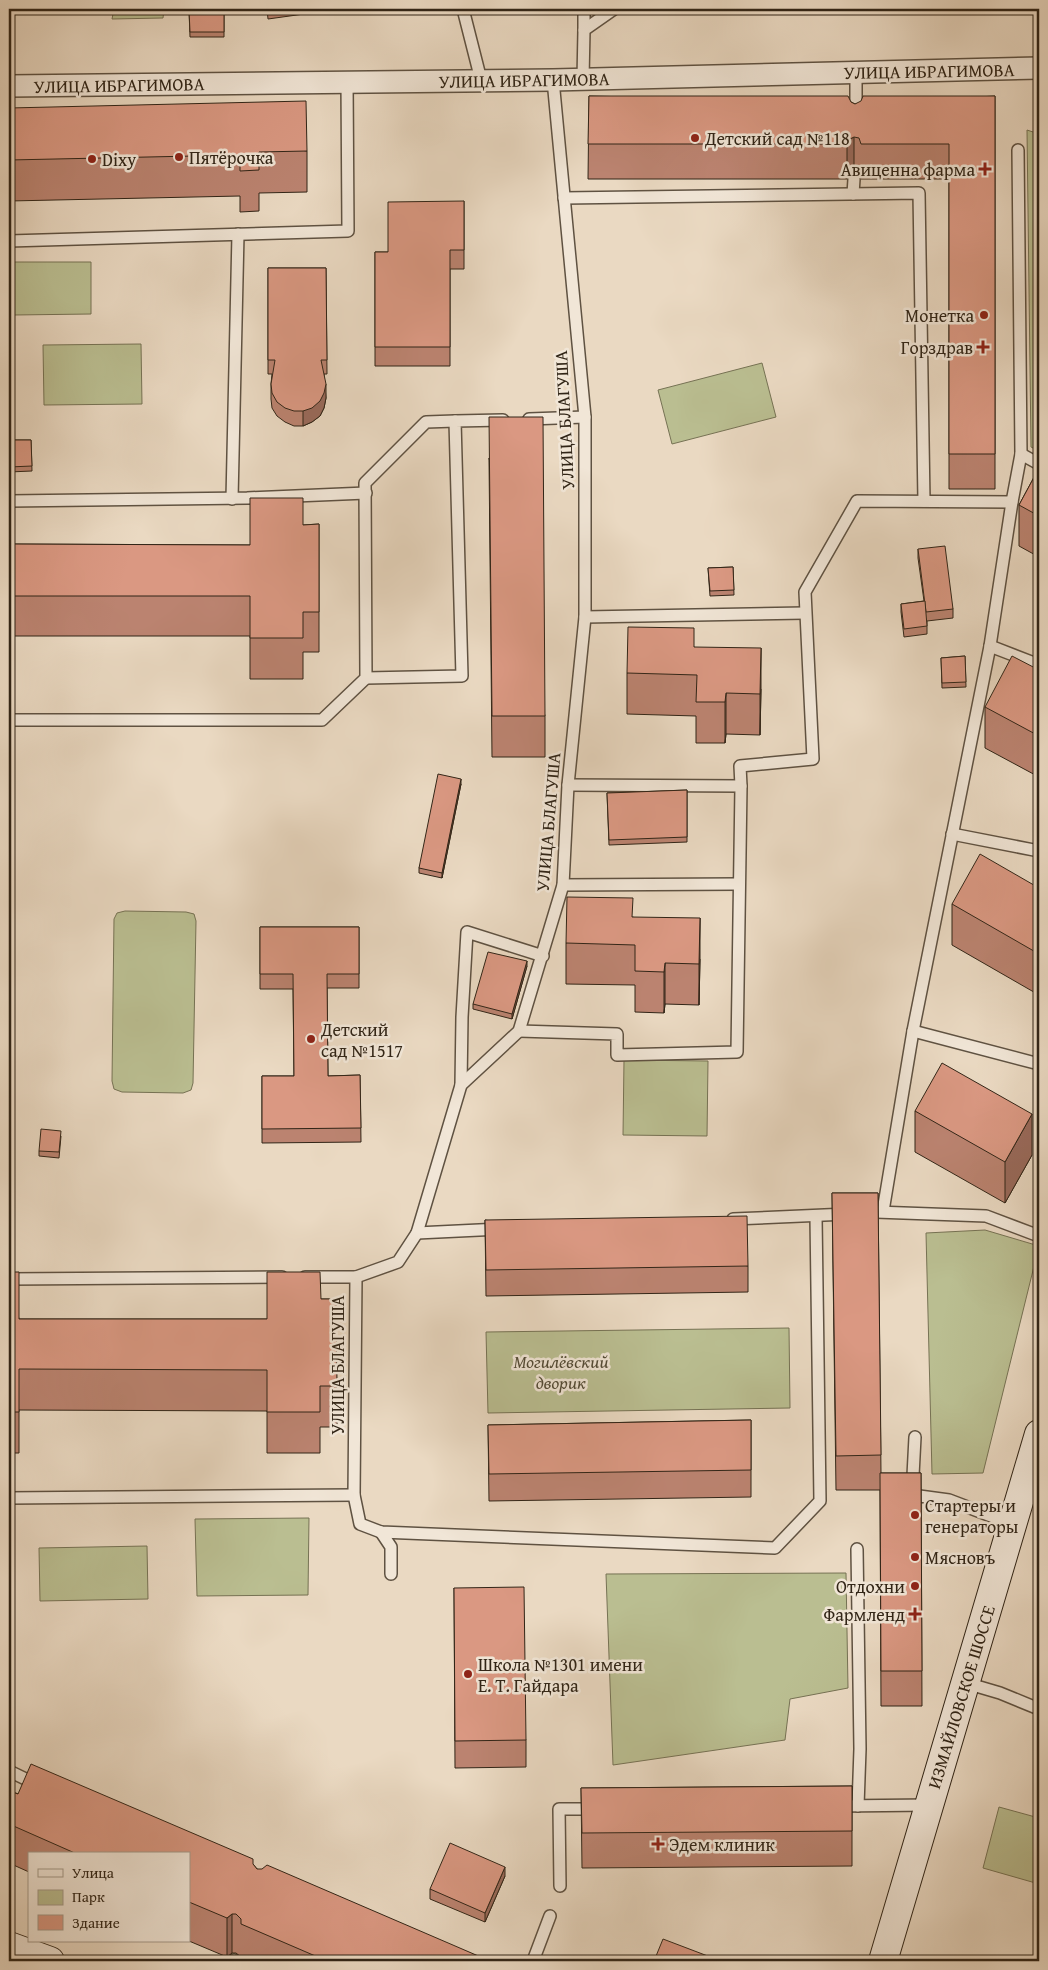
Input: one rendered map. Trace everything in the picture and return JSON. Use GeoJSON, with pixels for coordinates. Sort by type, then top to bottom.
{"type":"FeatureCollection","features":[{"type":"Feature","properties":{"kind":"main road","name":"ИЗМАЙЛОВСКОЕ ШОССЕ"},"geometry":{"type":"LineString","coordinates":[[883,1961],[1039,1434]]}},
{"type":"Feature","properties":{"kind":"main road"},"geometry":{"type":"LineString","coordinates":[[9,1946],[50,1961]]}},
{"type":"Feature","properties":{"kind":"street","name":"УЛИЦА ИБРАГИМОВА"},"geometry":{"type":"LineString","coordinates":[[9,86],[553,80],[1039,68]]}},
{"type":"Feature","properties":{"kind":"lane"},"geometry":{"type":"LineString","coordinates":[[464,9],[480,80]]}},
{"type":"Feature","properties":{"kind":"lane"},"geometry":{"type":"LineString","coordinates":[[583,79],[584,9]]}},
{"type":"Feature","properties":{"kind":"lane"},"geometry":{"type":"LineString","coordinates":[[584,30],[614,9]]}},
{"type":"Feature","properties":{"kind":"lane"},"geometry":{"type":"LineString","coordinates":[[856,72],[856,131]]}},
{"type":"Feature","properties":{"kind":"lane","name":"УЛИЦА БЛАГУША"},"geometry":{"type":"LineString","coordinates":[[381,1532],[360,1524],[354,1496],[356,1276],[398,1262],[417,1233],[461,1084],[519,1031],[563,885],[568,785],[585,617],[585,417],[553,80]]}},
{"type":"Feature","properties":{"kind":"lane"},"geometry":{"type":"LineString","coordinates":[[9,241],[348,231],[348,81]]}},
{"type":"Feature","properties":{"kind":"lane"},"geometry":{"type":"LineString","coordinates":[[883,1211],[913,1031],[990,646],[1021,454],[1018,150]]}},
{"type":"Feature","properties":{"kind":"lane"},"geometry":{"type":"LineString","coordinates":[[853,194],[854,179]]}},
{"type":"Feature","properties":{"kind":"lane"},"geometry":{"type":"LineString","coordinates":[[564,198],[920,194],[924,501]]}},
{"type":"Feature","properties":{"kind":"lane"},"geometry":{"type":"LineString","coordinates":[[232,499],[238,234]]}},
{"type":"Feature","properties":{"kind":"lane"},"geometry":{"type":"LineString","coordinates":[[366,678],[366,483],[426,422],[585,417]]}},
{"type":"Feature","properties":{"kind":"lane"},"geometry":{"type":"LineString","coordinates":[[9,720],[322,720],[366,678],[462,676],[455,421]]}},
{"type":"Feature","properties":{"kind":"lane"},"geometry":{"type":"LineString","coordinates":[[1021,454],[1039,464]]}},
{"type":"Feature","properties":{"kind":"lane"},"geometry":{"type":"LineString","coordinates":[[9,501],[232,499],[366,494]]}},
{"type":"Feature","properties":{"kind":"lane"},"geometry":{"type":"LineString","coordinates":[[519,1031],[616,1034],[617,1055],[738,1052],[740,766],[813,759],[805,592],[857,501],[1012,502]]}},
{"type":"Feature","properties":{"kind":"lane"},"geometry":{"type":"LineString","coordinates":[[585,617],[805,613]]}},
{"type":"Feature","properties":{"kind":"lane"},"geometry":{"type":"LineString","coordinates":[[990,646],[1039,666]]}},
{"type":"Feature","properties":{"kind":"lane"},"geometry":{"type":"LineString","coordinates":[[568,785],[741,786]]}},
{"type":"Feature","properties":{"kind":"lane"},"geometry":{"type":"LineString","coordinates":[[952,834],[1039,851]]}},
{"type":"Feature","properties":{"kind":"lane"},"geometry":{"type":"LineString","coordinates":[[563,885],[738,884]]}},
{"type":"Feature","properties":{"kind":"lane"},"geometry":{"type":"LineString","coordinates":[[461,1084],[462,1017],[467,932],[543,956]]}},
{"type":"Feature","properties":{"kind":"lane"},"geometry":{"type":"LineString","coordinates":[[913,1031],[1039,1064]]}},
{"type":"Feature","properties":{"kind":"lane"},"geometry":{"type":"LineString","coordinates":[[724,1220],[816,1217],[883,1211],[986,1216],[1039,1236]]}},
{"type":"Feature","properties":{"kind":"lane"},"geometry":{"type":"LineString","coordinates":[[381,1532],[775,1548],[820,1501],[816,1217]]}},
{"type":"Feature","properties":{"kind":"lane"},"geometry":{"type":"LineString","coordinates":[[417,1233],[511,1229]]}},
{"type":"Feature","properties":{"kind":"lane"},"geometry":{"type":"LineString","coordinates":[[9,1279],[356,1276]]}},
{"type":"Feature","properties":{"kind":"lane"},"geometry":{"type":"LineString","coordinates":[[915,1437],[912,1495],[948,1500],[1012,1524]]}},
{"type":"Feature","properties":{"kind":"lane"},"geometry":{"type":"LineString","coordinates":[[9,1498],[354,1496]]}},
{"type":"Feature","properties":{"kind":"lane"},"geometry":{"type":"LineString","coordinates":[[381,1532],[391,1547],[391,1574]]}},
{"type":"Feature","properties":{"kind":"lane"},"geometry":{"type":"LineString","coordinates":[[857,1548],[860,1749],[858,1806]]}},
{"type":"Feature","properties":{"kind":"lane"},"geometry":{"type":"LineString","coordinates":[[966,1683],[1000,1693],[1039,1709]]}},
{"type":"Feature","properties":{"kind":"lane"},"geometry":{"type":"LineString","coordinates":[[9,1771],[52,1791]]}},
{"type":"Feature","properties":{"kind":"lane"},"geometry":{"type":"LineString","coordinates":[[828,1806],[929,1805]]}},
{"type":"Feature","properties":{"kind":"lane"},"geometry":{"type":"LineString","coordinates":[[560,1886],[559,1809],[609,1809]]}},
{"type":"Feature","properties":{"kind":"lane"},"geometry":{"type":"LineString","coordinates":[[533,1961],[550,1916]]}},
{"type":"Feature","properties":{"kind":"green space"},"geometry":{"type":"Polygon","coordinates":[[[9,9],[77,9],[77,13],[9,12],[9,9]]]}},
{"type":"Feature","properties":{"kind":"green space"},"geometry":{"type":"Polygon","coordinates":[[[114,9],[164,9],[163,18],[112,19],[114,9]]]}},
{"type":"Feature","properties":{"kind":"green space"},"geometry":{"type":"Polygon","coordinates":[[[1027,130],[1039,134],[1039,451],[1031,447],[1027,130]]]}},
{"type":"Feature","properties":{"kind":"green space"},"geometry":{"type":"Polygon","coordinates":[[[14,262],[91,262],[91,314],[14,315],[14,262]]]}},
{"type":"Feature","properties":{"kind":"green space"},"geometry":{"type":"Polygon","coordinates":[[[141,344],[142,404],[44,405],[43,345],[141,344]]]}},
{"type":"Feature","properties":{"kind":"green space"},"geometry":{"type":"Polygon","coordinates":[[[762,363],[776,417],[672,444],[658,390],[762,363]]]}},
{"type":"Feature","properties":{"kind":"green space"},"geometry":{"type":"Polygon","coordinates":[[[125,911],[186,912],[194,914],[196,921],[193,1083],[191,1090],[183,1093],[122,1092],[114,1089],[112,1081],[114,919],[117,913],[125,911]]]}},
{"type":"Feature","properties":{"kind":"green space"},"geometry":{"type":"Polygon","coordinates":[[[624,1060],[708,1061],[707,1136],[623,1135],[624,1060]]]}},
{"type":"Feature","properties":{"kind":"green space"},"geometry":{"type":"Polygon","coordinates":[[[985,1230],[1039,1246],[983,1473],[932,1474],[926,1233],[985,1230]]]}},
{"type":"Feature","properties":{"kind":"green space","name":"Могилёвский дворик"},"geometry":{"type":"Polygon","coordinates":[[[789,1328],[790,1408],[488,1413],[486,1332],[789,1328]]]}},
{"type":"Feature","properties":{"kind":"green space"},"geometry":{"type":"Polygon","coordinates":[[[309,1518],[308,1595],[197,1596],[195,1519],[309,1518]]]}},
{"type":"Feature","properties":{"kind":"green space"},"geometry":{"type":"Polygon","coordinates":[[[147,1546],[148,1599],[40,1601],[39,1548],[147,1546]]]}},
{"type":"Feature","properties":{"kind":"green space"},"geometry":{"type":"Polygon","coordinates":[[[846,1573],[848,1688],[790,1699],[785,1740],[613,1765],[606,1574],[846,1573]]]}},
{"type":"Feature","properties":{"kind":"green space"},"geometry":{"type":"Polygon","coordinates":[[[999,1807],[1039,1818],[1039,1884],[983,1868],[999,1807]]]}},
{"type":"Feature","properties":{"kind":"building"},"geometry":{"type":"Polygon","coordinates":[[[224,9],[224,32],[190,32],[189,10],[224,9]]]}},
{"type":"Feature","properties":{"kind":"building"},"geometry":{"type":"Polygon","coordinates":[[[267,9],[304,9],[268,14],[267,9]]]}},
{"type":"Feature","properties":{"kind":"building"},"geometry":{"type":"Polygon","coordinates":[[[589,96],[848,96],[851,102],[855,104],[861,101],[863,96],[995,96],[995,454],[949,454],[949,144],[861,144],[859,138],[854,137],[848,140],[847,144],[588,144],[589,96]]]}},
{"type":"Feature","properties":{"kind":"building"},"geometry":{"type":"Polygon","coordinates":[[[306,101],[307,151],[259,152],[259,170],[240,171],[240,155],[9,160],[9,108],[306,101]]]}},
{"type":"Feature","properties":{"kind":"building"},"geometry":{"type":"Polygon","coordinates":[[[464,201],[464,250],[450,250],[450,347],[375,347],[375,252],[388,252],[388,202],[464,201]]]}},
{"type":"Feature","properties":{"kind":"building"},"geometry":{"type":"Polygon","coordinates":[[[268,268],[326,268],[327,360],[321,360],[326,384],[320,401],[312,408],[303,411],[285,408],[277,402],[272,393],[271,384],[275,360],[268,360],[268,268]]]}},
{"type":"Feature","properties":{"kind":"building"},"geometry":{"type":"Polygon","coordinates":[[[489,417],[543,417],[545,716],[492,716],[489,417]]]}},
{"type":"Feature","properties":{"kind":"building"},"geometry":{"type":"Polygon","coordinates":[[[9,440],[31,440],[32,466],[9,467],[9,440]]]}},
{"type":"Feature","properties":{"kind":"building"},"geometry":{"type":"Polygon","coordinates":[[[1039,468],[1039,516],[1019,505],[1039,468]]]}},
{"type":"Feature","properties":{"kind":"building"},"geometry":{"type":"Polygon","coordinates":[[[250,498],[303,498],[303,525],[319,524],[319,612],[303,612],[303,638],[250,638],[250,596],[9,596],[9,544],[250,545],[250,498]]]}},
{"type":"Feature","properties":{"kind":"building"},"geometry":{"type":"Polygon","coordinates":[[[945,546],[953,609],[926,612],[918,549],[945,546]]]}},
{"type":"Feature","properties":{"kind":"building"},"geometry":{"type":"Polygon","coordinates":[[[733,567],[734,590],[710,591],[708,568],[733,567]]]}},
{"type":"Feature","properties":{"kind":"building"},"geometry":{"type":"Polygon","coordinates":[[[925,601],[927,626],[904,629],[901,604],[925,601]]]}},
{"type":"Feature","properties":{"kind":"building"},"geometry":{"type":"Polygon","coordinates":[[[628,627],[694,628],[694,647],[761,648],[760,694],[726,693],[725,702],[696,702],[697,675],[627,673],[628,627]]]}},
{"type":"Feature","properties":{"kind":"building"},"geometry":{"type":"Polygon","coordinates":[[[965,656],[966,682],[942,683],[941,658],[965,656]]]}},
{"type":"Feature","properties":{"kind":"building"},"geometry":{"type":"Polygon","coordinates":[[[1012,656],[1039,670],[1039,736],[985,707],[1012,656]]]}},
{"type":"Feature","properties":{"kind":"building"},"geometry":{"type":"Polygon","coordinates":[[[438,774],[461,779],[442,873],[419,868],[438,774]]]}},
{"type":"Feature","properties":{"kind":"building"},"geometry":{"type":"Polygon","coordinates":[[[687,790],[687,837],[609,840],[607,793],[687,790]]]}},
{"type":"Feature","properties":{"kind":"building"},"geometry":{"type":"Polygon","coordinates":[[[980,854],[1039,888],[1039,954],[952,904],[980,854]]]}},
{"type":"Feature","properties":{"kind":"building"},"geometry":{"type":"Polygon","coordinates":[[[567,897],[633,898],[632,917],[700,918],[699,964],[665,963],[664,972],[635,971],[635,945],[566,943],[567,897]]]}},
{"type":"Feature","properties":{"kind":"building","name":"Детский сад №1517"},"geometry":{"type":"Polygon","coordinates":[[[260,927],[359,927],[359,974],[327,974],[328,1076],[360,1075],[361,1128],[262,1129],[262,1076],[294,1076],[293,974],[260,974],[260,927]]]}},
{"type":"Feature","properties":{"kind":"building"},"geometry":{"type":"Polygon","coordinates":[[[488,952],[527,961],[512,1014],[473,1004],[488,952]]]}},
{"type":"Feature","properties":{"kind":"building"},"geometry":{"type":"Polygon","coordinates":[[[942,1063],[1032,1114],[1005,1162],[915,1111],[942,1063]]]}},
{"type":"Feature","properties":{"kind":"building"},"geometry":{"type":"Polygon","coordinates":[[[41,1129],[61,1131],[59,1152],[39,1151],[41,1129]]]}},
{"type":"Feature","properties":{"kind":"building"},"geometry":{"type":"Polygon","coordinates":[[[832,1193],[878,1193],[881,1455],[836,1456],[832,1193]]]}},
{"type":"Feature","properties":{"kind":"building"},"geometry":{"type":"Polygon","coordinates":[[[747,1216],[748,1266],[486,1270],[485,1220],[747,1216]]]}},
{"type":"Feature","properties":{"kind":"building"},"geometry":{"type":"Polygon","coordinates":[[[9,1272],[19,1272],[19,1319],[267,1319],[267,1272],[320,1272],[321,1299],[336,1299],[337,1386],[320,1386],[320,1412],[267,1412],[267,1370],[19,1369],[19,1412],[9,1412],[9,1272]]]}},
{"type":"Feature","properties":{"kind":"building"},"geometry":{"type":"Polygon","coordinates":[[[751,1420],[751,1470],[489,1474],[488,1425],[751,1420]]]}},
{"type":"Feature","properties":{"kind":"building"},"geometry":{"type":"Polygon","coordinates":[[[880,1473],[921,1473],[922,1671],[881,1671],[880,1473]]]}},
{"type":"Feature","properties":{"kind":"building"},"geometry":{"type":"Polygon","coordinates":[[[524,1587],[526,1740],[455,1741],[454,1588],[524,1587]]]}},
{"type":"Feature","properties":{"kind":"building"},"geometry":{"type":"Polygon","coordinates":[[[31,1764],[253,1859],[253,1864],[257,1869],[262,1869],[267,1865],[490,1961],[327,1961],[241,1924],[241,1919],[236,1914],[232,1914],[227,1918],[190,1902],[190,1852],[72,1852],[9,1824],[9,1791],[18,1794],[31,1764]]]}},
{"type":"Feature","properties":{"kind":"building"},"geometry":{"type":"Polygon","coordinates":[[[852,1786],[852,1831],[582,1833],[581,1788],[852,1786]]]}},
{"type":"Feature","properties":{"kind":"building"},"geometry":{"type":"Polygon","coordinates":[[[450,1843],[505,1867],[485,1913],[430,1889],[450,1843]]]}},
{"type":"Feature","properties":{"kind":"building"},"geometry":{"type":"Polygon","coordinates":[[[663,1939],[713,1958],[712,1961],[654,1961],[663,1939]]]}},
{"type":"Feature","properties":{"kind":"place","name":"Детский сад №118"},"geometry":{"type":"Point","coordinates":[695,138]}},
{"type":"Feature","properties":{"kind":"place","name":"Пятёрочка"},"geometry":{"type":"Point","coordinates":[179,157]}},
{"type":"Feature","properties":{"kind":"place","name":"Dixy"},"geometry":{"type":"Point","coordinates":[92,159]}},
{"type":"Feature","properties":{"kind":"place","name":"Авиценна фарма"},"geometry":{"type":"Point","coordinates":[985,169]}},
{"type":"Feature","properties":{"kind":"place","name":"Монетка"},"geometry":{"type":"Point","coordinates":[984,315]}},
{"type":"Feature","properties":{"kind":"place","name":"Горздрав"},"geometry":{"type":"Point","coordinates":[983,347]}},
{"type":"Feature","properties":{"kind":"place","name":"Детский сад №1517"},"geometry":{"type":"Point","coordinates":[311,1039]}},
{"type":"Feature","properties":{"kind":"place","name":"Стартеры и генераторы"},"geometry":{"type":"Point","coordinates":[915,1515]}},
{"type":"Feature","properties":{"kind":"place","name":"Мясновъ"},"geometry":{"type":"Point","coordinates":[915,1557]}},
{"type":"Feature","properties":{"kind":"place","name":"Отдохни"},"geometry":{"type":"Point","coordinates":[915,1586]}},
{"type":"Feature","properties":{"kind":"place","name":"Фармленд"},"geometry":{"type":"Point","coordinates":[915,1614]}},
{"type":"Feature","properties":{"kind":"place","name":"Школа №1301 имени Е. Т. Гайдара"},"geometry":{"type":"Point","coordinates":[468,1674]}},
{"type":"Feature","properties":{"kind":"place","name":"Эдем клиник"},"geometry":{"type":"Point","coordinates":[658,1844]}}]}
